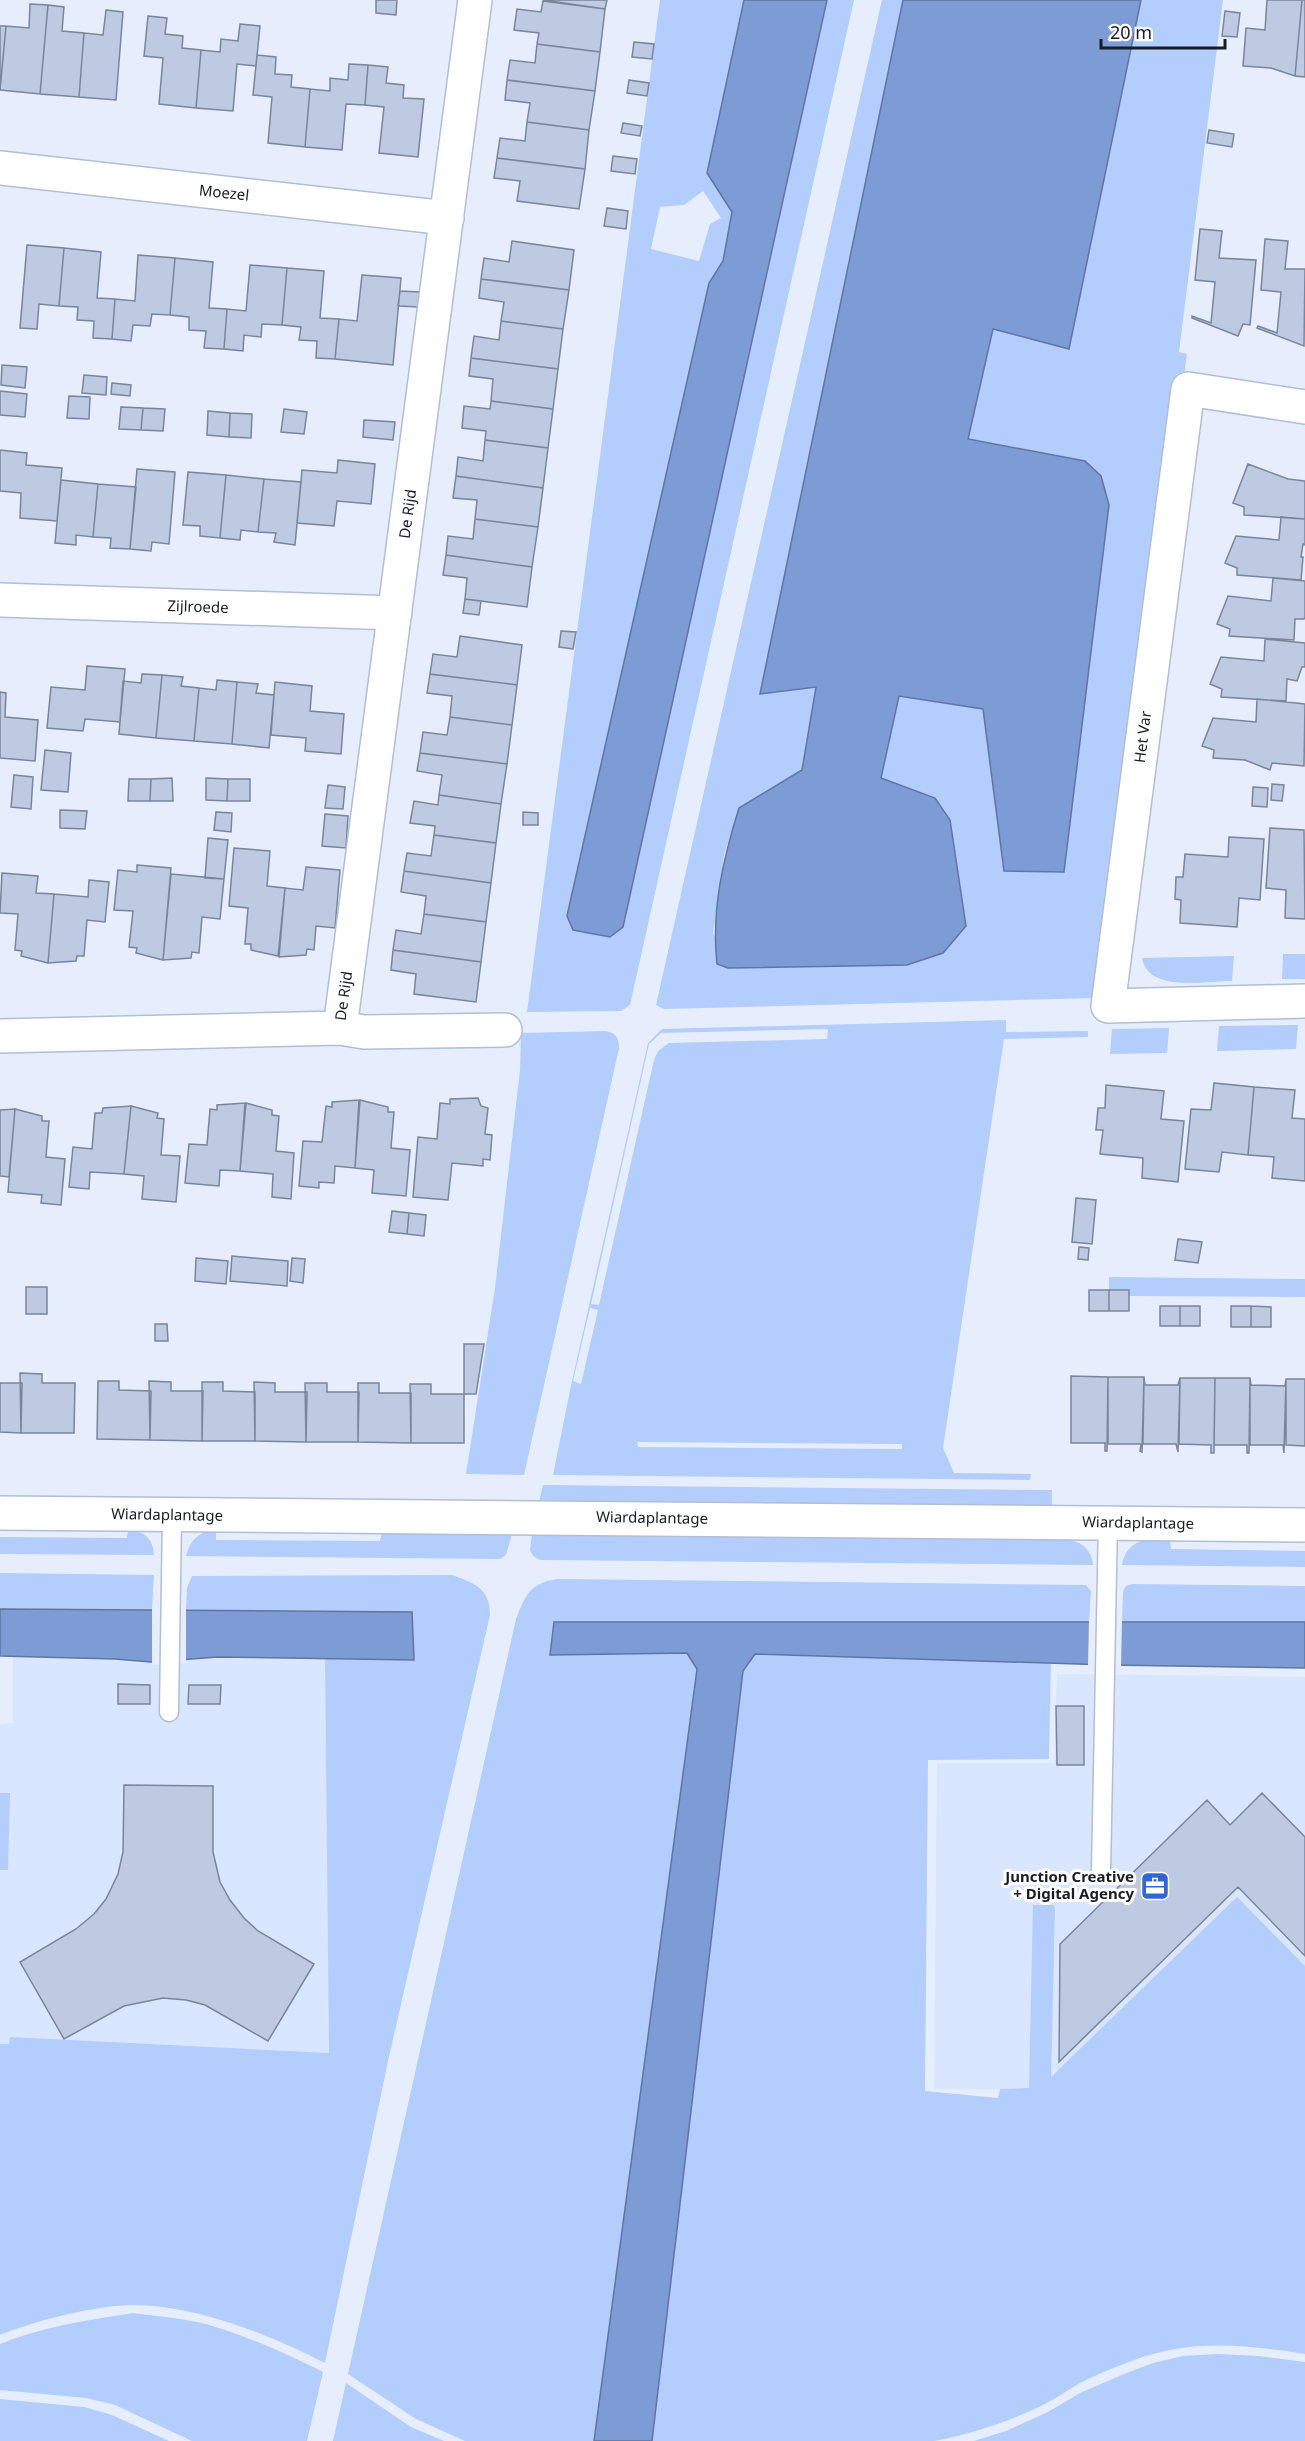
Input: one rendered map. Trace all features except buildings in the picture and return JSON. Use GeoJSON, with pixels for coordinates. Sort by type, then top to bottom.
{"type":"FeatureCollection","features":[{"type":"Feature","properties":{"kind":"street","name":"De Rijd"},"geometry":{"type":"LineString","coordinates":[[340,1028],[475,0]]}},
{"type":"Feature","properties":{"kind":"street","name":"Moezel"},"geometry":{"type":"LineString","coordinates":[[0,168],[447,218]]}},
{"type":"Feature","properties":{"kind":"street","name":"Het Var"},"geometry":{"type":"LineString","coordinates":[[1305,407],[1188,389],[1108,1006],[1305,1001]]}},
{"type":"Feature","properties":{"kind":"street","name":"Zijlroede"},"geometry":{"type":"LineString","coordinates":[[0,600],[395,613]]}},
{"type":"Feature","properties":{"kind":"street","name":"De Rijd"},"geometry":{"type":"LineString","coordinates":[[0,1036],[340,1028],[364,1032],[505,1030]]}},
{"type":"Feature","properties":{"kind":"street","name":"Wiardaplantage"},"geometry":{"type":"LineString","coordinates":[[0,1513],[1305,1525]]}},
{"type":"Feature","properties":{"kind":"lane"},"geometry":{"type":"LineString","coordinates":[[169,1712],[172,1515]]}},
{"type":"Feature","properties":{"kind":"lane"},"geometry":{"type":"LineString","coordinates":[[1101,1871],[1108,1522]]}},
{"type":"Feature","properties":{"kind":"shaded area"},"geometry":{"type":"Polygon","coordinates":[[[660,0],[744,0],[707,173],[732,212],[723,261],[709,283],[610,937],[623,927],[827,0],[854,0],[630,1005],[621,1011],[527,1012],[660,0]],[[703,191],[684,205],[660,207],[651,249],[699,261],[710,224],[721,218],[703,191]]]}},
{"type":"Feature","properties":{"kind":"shaded area"},"geometry":{"type":"Polygon","coordinates":[[[744,0],[827,0],[623,927],[610,937],[573,930],[567,916],[709,283],[723,261],[732,212],[707,173],[744,0]]]}},
{"type":"Feature","properties":{"kind":"shaded area"},"geometry":{"type":"Polygon","coordinates":[[[882,0],[903,0],[760,694],[816,687],[802,770],[739,808],[724,855],[713,933],[728,968],[907,965],[935,798],[881,778],[899,696],[983,709],[1004,871],[1085,461],[968,439],[993,329],[1069,349],[1141,0],[1223,0],[1179,352],[1187,354],[1184,375],[1176,374],[1095,998],[664,1009],[656,1005],[882,0]]]}},
{"type":"Feature","properties":{"kind":"shaded area"},"geometry":{"type":"Polygon","coordinates":[[[903,0],[1141,0],[1069,349],[993,329],[968,439],[1085,461],[1101,476],[1109,505],[1064,872],[1004,871],[983,709],[899,696],[881,778],[935,798],[950,820],[966,926],[943,953],[907,965],[728,968],[717,964],[717,905],[723,866],[739,808],[802,770],[816,687],[760,694],[903,0]]]}},
{"type":"Feature","properties":{"kind":"shaded area"},"geometry":{"type":"Polygon","coordinates":[[[1283,954],[1305,954],[1305,979],[1282,979],[1283,954]]]}},
{"type":"Feature","properties":{"kind":"shaded area"},"geometry":{"type":"Polygon","coordinates":[[[1234,956],[1232,981],[1194,983],[1166,981],[1155,976],[1147,969],[1142,958],[1234,956]]]}},
{"type":"Feature","properties":{"kind":"shaded area"},"geometry":{"type":"Polygon","coordinates":[[[1006,1020],[1006,1032],[1088,1031],[1088,1037],[1004,1039],[943,1448],[954,1473],[1031,1474],[1030,1480],[553,1475],[572,1381],[648,1043],[662,1029],[1006,1020]],[[828,1029],[661,1033],[649,1044],[591,1304],[599,1305],[654,1060],[658,1051],[669,1043],[827,1039],[828,1029]],[[590,1308],[573,1381],[581,1384],[598,1310],[590,1308]],[[637,1442],[638,1447],[902,1449],[902,1444],[637,1442]]]}},
{"type":"Feature","properties":{"kind":"shaded area"},"geometry":{"type":"Polygon","coordinates":[[[1298,1025],[1296,1049],[1217,1051],[1219,1026],[1298,1025]]]}},
{"type":"Feature","properties":{"kind":"shaded area"},"geometry":{"type":"Polygon","coordinates":[[[1169,1028],[1167,1053],[1110,1054],[1112,1029],[1169,1028]]]}},
{"type":"Feature","properties":{"kind":"shaded area"},"geometry":{"type":"Polygon","coordinates":[[[606,1031],[616,1037],[619,1048],[524,1475],[466,1474],[495,1288],[520,1070],[521,1033],[606,1031]]]}},
{"type":"Feature","properties":{"kind":"shaded area"},"geometry":{"type":"Polygon","coordinates":[[[1109,1277],[1305,1279],[1305,1297],[1129,1296],[1129,1291],[1109,1290],[1109,1277]]]}},
{"type":"Feature","properties":{"kind":"shaded area"},"geometry":{"type":"Polygon","coordinates":[[[543,1485],[1052,1490],[1052,1507],[539,1502],[543,1485]]]}},
{"type":"Feature","properties":{"kind":"shaded area"},"geometry":{"type":"Polygon","coordinates":[[[128,1529],[147,1536],[152,1544],[154,1555],[0,1554],[0,1537],[127,1538],[128,1529]]]}},
{"type":"Feature","properties":{"kind":"shaded area"},"geometry":{"type":"Polygon","coordinates":[[[216,1530],[216,1540],[380,1541],[382,1532],[512,1534],[506,1555],[500,1559],[186,1556],[196,1537],[216,1530]]]}},
{"type":"Feature","properties":{"kind":"shaded area"},"geometry":{"type":"Polygon","coordinates":[[[532,1534],[1071,1540],[1080,1543],[1086,1549],[1093,1565],[540,1560],[533,1556],[530,1550],[532,1534]]]}},
{"type":"Feature","properties":{"kind":"shaded area"},"geometry":{"type":"Polygon","coordinates":[[[1144,1540],[1170,1540],[1171,1549],[1305,1551],[1305,1567],[1122,1565],[1129,1549],[1144,1540]]]}},
{"type":"Feature","properties":{"kind":"shaded area"},"geometry":{"type":"Polygon","coordinates":[[[0,1573],[154,1575],[152,1610],[0,1609],[0,1573]]]}},
{"type":"Feature","properties":{"kind":"shaded area"},"geometry":{"type":"Polygon","coordinates":[[[452,1575],[474,1584],[484,1593],[490,1615],[388,2061],[325,2363],[281,2342],[232,2323],[157,2306],[118,2306],[84,2311],[48,2319],[0,2335],[0,2044],[9,2044],[10,2037],[329,2053],[325,1659],[414,1660],[411,1612],[186,1610],[187,1588],[192,1576],[452,1575]]]}},
{"type":"Feature","properties":{"kind":"shaded area"},"geometry":{"type":"Polygon","coordinates":[[[558,1579],[1086,1585],[1091,1591],[1089,1622],[554,1623],[550,1655],[687,1653],[697,1669],[594,2441],[465,2441],[416,2419],[348,2374],[516,1619],[530,1591],[541,1583],[558,1579]]]}},
{"type":"Feature","properties":{"kind":"shaded area"},"geometry":{"type":"Polygon","coordinates":[[[1132,1584],[1305,1586],[1305,1622],[1122,1622],[1123,1591],[1126,1586],[1132,1584]]]}},
{"type":"Feature","properties":{"kind":"shaded area"},"geometry":{"type":"Polygon","coordinates":[[[0,1609],[412,1612],[414,1660],[218,1657],[151,1662],[0,1656],[0,1609]]]}},
{"type":"Feature","properties":{"kind":"shaded area"},"geometry":{"type":"Polygon","coordinates":[[[554,1622],[1305,1622],[1305,1668],[1109,1665],[755,1654],[743,1671],[652,2441],[594,2441],[697,1669],[687,1653],[550,1655],[554,1622]]]}},
{"type":"Feature","properties":{"kind":"shaded area"},"geometry":{"type":"Polygon","coordinates":[[[755,1653],[1051,1663],[1049,1759],[928,1760],[925,2091],[998,2098],[1000,2089],[1029,2088],[1033,1905],[1053,1905],[1055,1908],[1051,2077],[1237,1897],[1305,1966],[1305,2354],[1228,2346],[1197,2346],[1169,2350],[1142,2357],[1103,2372],[1017,2417],[976,2431],[934,2441],[652,2441],[743,1671],[755,1653]]]}},
{"type":"Feature","properties":{"kind":"shaded area"},"geometry":{"type":"Polygon","coordinates":[[[13,1657],[151,1662],[218,1657],[325,1659],[329,2053],[10,2037],[9,2044],[0,2044],[0,1724],[13,1723],[13,1657]]]}},
{"type":"Feature","properties":{"kind":"shaded area"},"geometry":{"type":"Polygon","coordinates":[[[1057,1674],[1305,1677],[1305,2072],[1053,2070],[1052,2090],[934,2089],[937,1763],[1054,1763],[1057,1674]]]}},
{"type":"Feature","properties":{"kind":"shaded area"},"geometry":{"type":"Polygon","coordinates":[[[0,1793],[10,1793],[8,1870],[0,1870],[0,1793]]]}},
{"type":"Feature","properties":{"kind":"shaded area"},"geometry":{"type":"Polygon","coordinates":[[[133,2313],[217,2327],[295,2358],[323,2372],[307,2441],[192,2441],[115,2405],[86,2398],[0,2390],[0,2344],[82,2321],[133,2313]]]}},
{"type":"Feature","properties":{"kind":"shaded area"},"geometry":{"type":"Polygon","coordinates":[[[1218,2354],[1305,2362],[1305,2441],[974,2441],[1006,2431],[1048,2412],[1080,2393],[1153,2363],[1183,2356],[1218,2354]]]}},
{"type":"Feature","properties":{"kind":"shaded area"},"geometry":{"type":"Polygon","coordinates":[[[346,2383],[411,2427],[444,2441],[333,2441],[346,2383]]]}},
{"type":"Feature","properties":{"kind":"shaded area"},"geometry":{"type":"Polygon","coordinates":[[[0,2399],[84,2407],[112,2415],[169,2441],[0,2441],[0,2399]]]}},
{"type":"Feature","properties":{"kind":"pier"},"geometry":{"type":"Polygon","coordinates":[[[152,1607],[186,1607],[186,1663],[152,1665],[152,1607]]]}},
{"type":"Feature","properties":{"kind":"pier"},"geometry":{"type":"Polygon","coordinates":[[[1089,1619],[1122,1619],[1121,1668],[1088,1667],[1089,1619]]]}},
{"type":"Feature","properties":{"kind":"place","name":"Junction Creative + Digital Agency"},"geometry":{"type":"Point","coordinates":[1155,1886]}}]}
